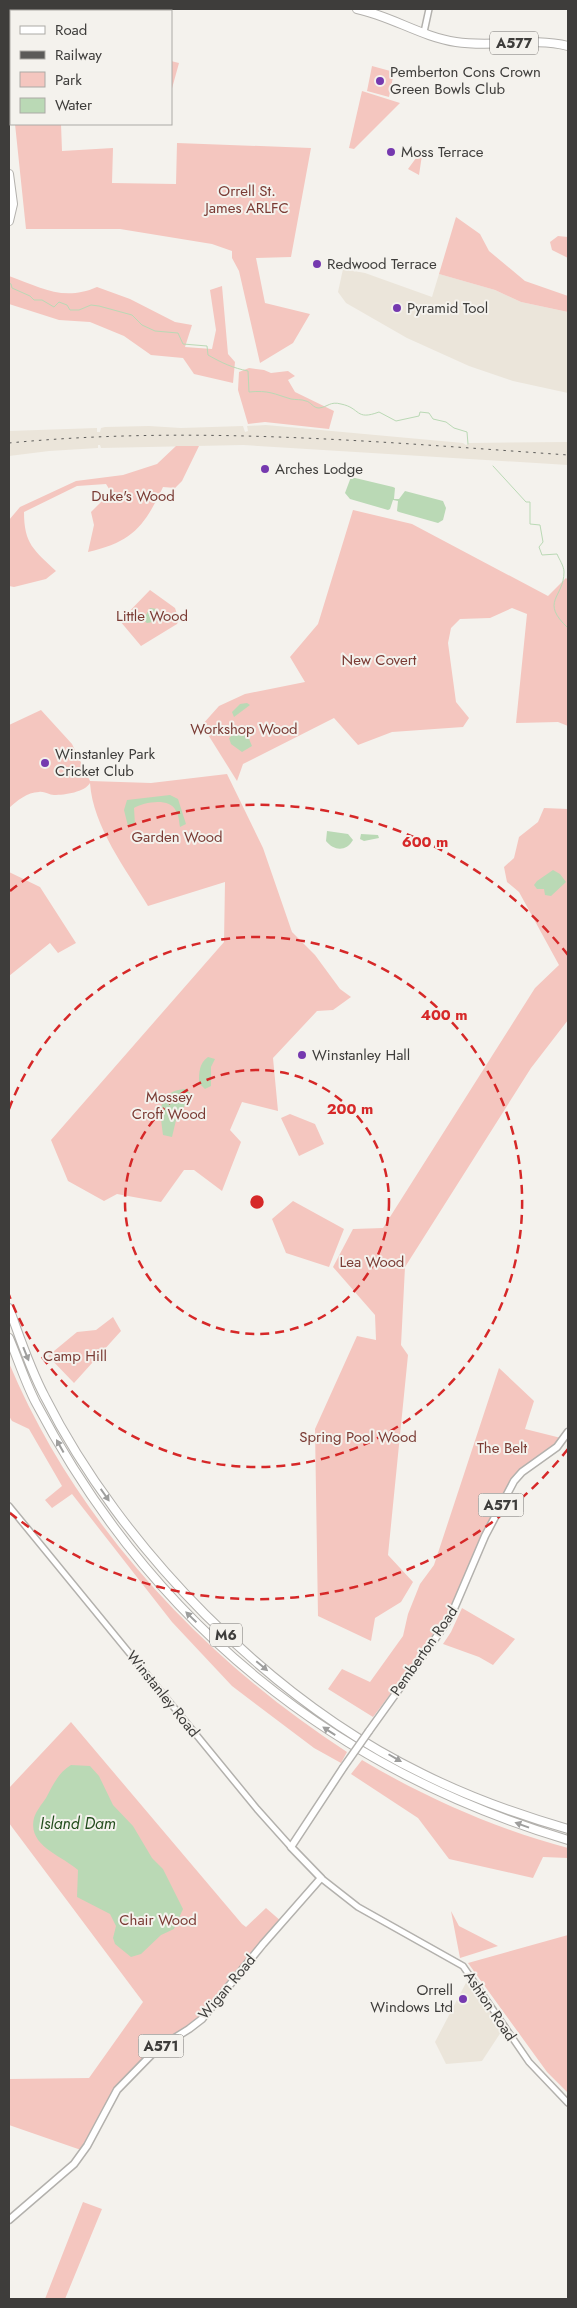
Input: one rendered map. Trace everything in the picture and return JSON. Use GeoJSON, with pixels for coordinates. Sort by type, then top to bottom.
{"type":"FeatureCollection","features":[{"type":"Feature","properties":{"kind":"highway","name":"A577"},"geometry":{"type":"LineString","coordinates":[[357,9],[443,39],[469,44],[540,41],[568,46]]}},
{"type":"Feature","properties":{"kind":"highway"},"geometry":{"type":"LineString","coordinates":[[9,174],[13,204],[9,221]]}},
{"type":"Feature","properties":{"kind":"highway","name":"M6"},"geometry":{"type":"LineString","coordinates":[[9,1308],[44,1396],[73,1447],[107,1498],[158,1564],[220,1630],[294,1693],[358,1738],[422,1774],[480,1799],[568,1829]]}},
{"type":"Feature","properties":{"kind":"highway","name":"M6"},"geometry":{"type":"LineString","coordinates":[[9,1338],[35,1401],[66,1456],[108,1520],[139,1560],[186,1612],[236,1661],[294,1707],[393,1770],[457,1801],[525,1827],[568,1840]]}},
{"type":"Feature","properties":{"kind":"main road","name":"Pemberton Road"},"geometry":{"type":"LineString","coordinates":[[291,1848],[343,1768],[450,1618],[489,1529],[514,1481],[522,1472],[557,1446],[568,1432]]}},
{"type":"Feature","properties":{"kind":"main road","name":"Winstanley Road"},"geometry":{"type":"LineString","coordinates":[[291,1848],[321,1878]]}},
{"type":"Feature","properties":{"kind":"main road","name":"Wigan Road"},"geometry":{"type":"LineString","coordinates":[[9,2220],[74,2164],[87,2146],[116,2090],[157,2049],[189,2030],[202,2019],[263,1944],[321,1878]]}},
{"type":"Feature","properties":{"kind":"street"},"geometry":{"type":"LineString","coordinates":[[424,32],[429,9]]}},
{"type":"Feature","properties":{"kind":"street","name":"Winstanley Road"},"geometry":{"type":"LineString","coordinates":[[9,1506],[291,1848]]}},
{"type":"Feature","properties":{"kind":"street","name":"Ashton Road"},"geometry":{"type":"LineString","coordinates":[[321,1878],[358,1907],[432,1951],[463,1966],[529,2062],[568,2103]]}},
{"type":"Feature","properties":{"kind":"shaded area"},"geometry":{"type":"Polygon","coordinates":[[[343,269],[365,273],[432,297],[439,274],[495,290],[521,302],[568,312],[568,393],[513,381],[469,366],[407,338],[346,303],[338,292],[343,269]]]}},
{"type":"Feature","properties":{"kind":"shaded area"},"geometry":{"type":"Polygon","coordinates":[[[266,425],[463,443],[466,445],[469,443],[568,442],[568,465],[243,445],[101,448],[98,445],[98,448],[9,456],[9,431],[97,428],[97,432],[100,432],[101,428],[105,427],[149,426],[181,428],[243,426],[245,432],[248,431],[247,426],[266,425]]]}},
{"type":"Feature","properties":{"kind":"shaded area"},"geometry":{"type":"Polygon","coordinates":[[[469,1977],[503,2029],[482,2061],[446,2064],[435,2042],[469,1977]]]}},
{"type":"Feature","properties":{"kind":"green space"},"geometry":{"type":"Polygon","coordinates":[[[172,61],[179,63],[172,88],[172,61]]]}},
{"type":"Feature","properties":{"kind":"green space","name":"Pemberton Cons Crown Green Bowls Club"},"geometry":{"type":"Polygon","coordinates":[[[372,66],[394,72],[389,97],[367,91],[372,66]]]}},
{"type":"Feature","properties":{"kind":"green space"},"geometry":{"type":"Polygon","coordinates":[[[362,91],[400,103],[354,149],[349,148],[362,91]]]}},
{"type":"Feature","properties":{"kind":"green space","name":"Orrell St. James ARLFC"},"geometry":{"type":"Polygon","coordinates":[[[15,125],[61,125],[62,151],[113,148],[112,183],[176,184],[177,143],[311,148],[291,257],[256,258],[265,303],[310,314],[293,343],[260,363],[239,271],[232,258],[232,251],[212,244],[120,229],[26,229],[15,125]]]}},
{"type":"Feature","properties":{"kind":"green space"},"geometry":{"type":"Polygon","coordinates":[[[419,154],[422,155],[419,175],[408,169],[419,154]]]}},
{"type":"Feature","properties":{"kind":"green space"},"geometry":{"type":"Polygon","coordinates":[[[456,217],[480,234],[489,251],[525,281],[568,296],[568,312],[521,302],[495,290],[439,274],[456,217]]]}},
{"type":"Feature","properties":{"kind":"green space"},"geometry":{"type":"Polygon","coordinates":[[[558,236],[568,237],[568,258],[552,250],[550,242],[558,236]]]}},
{"type":"Feature","properties":{"kind":"green space"},"geometry":{"type":"Polygon","coordinates":[[[9,276],[62,293],[85,291],[97,287],[130,299],[175,322],[192,325],[185,347],[212,349],[216,330],[210,290],[222,286],[228,354],[235,362],[233,383],[194,374],[183,358],[151,355],[124,336],[90,322],[59,320],[9,304],[9,276]]]}},
{"type":"Feature","properties":{"kind":"green space"},"geometry":{"type":"Polygon","coordinates":[[[249,368],[271,373],[288,371],[295,376],[288,380],[295,392],[334,411],[329,429],[265,422],[248,424],[238,390],[239,372],[249,368]]]}},
{"type":"Feature","properties":{"kind":"green space","name":"Duke's Wood"},"geometry":{"type":"Polygon","coordinates":[[[176,446],[199,446],[182,481],[175,488],[163,487],[143,523],[126,538],[116,543],[88,552],[94,525],[91,512],[111,492],[106,484],[77,486],[24,512],[24,523],[28,539],[36,552],[56,571],[46,579],[14,587],[9,586],[9,520],[20,507],[76,481],[123,475],[157,464],[176,446]]]}},
{"type":"Feature","properties":{"kind":"green space","name":"New Covert"},"geometry":{"type":"Polygon","coordinates":[[[353,510],[412,524],[548,596],[566,578],[568,580],[568,726],[558,722],[516,723],[527,614],[512,608],[490,618],[460,619],[451,628],[448,643],[456,702],[469,718],[463,727],[392,732],[358,745],[334,718],[243,764],[237,781],[202,725],[219,706],[245,694],[305,682],[290,657],[318,624],[353,510]]]}},
{"type":"Feature","properties":{"kind":"green space","name":"Little Wood"},"geometry":{"type":"Polygon","coordinates":[[[150,590],[175,608],[179,620],[177,624],[141,646],[120,621],[150,590]]]}},
{"type":"Feature","properties":{"kind":"green space","name":"Mossey Croft Wood"},"geometry":{"type":"Polygon","coordinates":[[[41,710],[72,744],[90,781],[151,783],[227,774],[263,848],[292,932],[315,955],[340,989],[351,997],[333,1010],[317,1011],[273,1058],[278,1111],[242,1102],[230,1130],[241,1142],[222,1191],[194,1170],[184,1170],[161,1202],[117,1194],[104,1201],[68,1181],[51,1140],[224,942],[225,882],[148,906],[104,831],[92,799],[90,783],[84,789],[69,794],[54,795],[35,792],[22,797],[9,808],[9,725],[41,710]]]}},
{"type":"Feature","properties":{"kind":"green space"},"geometry":{"type":"Polygon","coordinates":[[[544,808],[568,809],[568,1020],[531,1068],[405,1267],[401,1345],[408,1355],[388,1555],[413,1582],[401,1602],[375,1618],[371,1641],[318,1616],[315,1429],[357,1336],[376,1340],[375,1315],[333,1267],[353,1229],[383,1228],[535,988],[559,965],[519,892],[507,882],[504,867],[514,858],[519,837],[538,822],[544,808]]]}},
{"type":"Feature","properties":{"kind":"green space"},"geometry":{"type":"Polygon","coordinates":[[[9,872],[40,887],[76,943],[58,953],[50,943],[9,976],[9,872]]]}},
{"type":"Feature","properties":{"kind":"green space"},"geometry":{"type":"Polygon","coordinates":[[[290,1114],[315,1124],[324,1144],[299,1156],[281,1118],[290,1114]]]}},
{"type":"Feature","properties":{"kind":"green space"},"geometry":{"type":"Polygon","coordinates":[[[293,1201],[344,1229],[329,1267],[286,1253],[272,1219],[293,1201]]]}},
{"type":"Feature","properties":{"kind":"green space","name":"Camp Hill"},"geometry":{"type":"Polygon","coordinates":[[[113,1317],[121,1331],[74,1383],[48,1356],[77,1332],[96,1330],[113,1317]]]}},
{"type":"Feature","properties":{"kind":"green space"},"geometry":{"type":"Polygon","coordinates":[[[9,1363],[37,1422],[70,1478],[107,1532],[149,1583],[194,1630],[243,1674],[294,1715],[347,1752],[341,1763],[314,1748],[232,1686],[172,1622],[72,1494],[52,1508],[45,1500],[62,1486],[29,1429],[12,1421],[9,1416],[9,1363]]]}},
{"type":"Feature","properties":{"kind":"green space","name":"The Belt"},"geometry":{"type":"Polygon","coordinates":[[[499,1368],[534,1401],[525,1429],[561,1438],[528,1464],[512,1480],[503,1495],[449,1616],[373,1717],[328,1689],[342,1669],[370,1682],[403,1636],[408,1614],[420,1584],[434,1565],[499,1368]]]}},
{"type":"Feature","properties":{"kind":"green space"},"geometry":{"type":"Polygon","coordinates":[[[462,1608],[515,1639],[493,1665],[479,1657],[443,1644],[462,1608]]]}},
{"type":"Feature","properties":{"kind":"green space","name":"Chair Wood"},"geometry":{"type":"Polygon","coordinates":[[[71,1722],[242,1924],[246,1927],[266,1908],[282,1922],[204,2021],[162,2047],[115,2090],[81,2150],[9,2125],[9,2079],[89,2078],[143,2002],[9,1823],[9,1788],[71,1722]]]}},
{"type":"Feature","properties":{"kind":"green space"},"geometry":{"type":"Polygon","coordinates":[[[362,1760],[436,1800],[514,1832],[568,1848],[568,1858],[543,1857],[533,1878],[449,1859],[418,1818],[351,1774],[362,1760]]]}},
{"type":"Feature","properties":{"kind":"green space"},"geometry":{"type":"Polygon","coordinates":[[[451,1911],[459,1926],[498,1946],[460,1958],[451,1911]]]}},
{"type":"Feature","properties":{"kind":"green space"},"geometry":{"type":"Polygon","coordinates":[[[568,1935],[568,2093],[547,2072],[468,1963],[568,1935]]]}},
{"type":"Feature","properties":{"kind":"green space"},"geometry":{"type":"Polygon","coordinates":[[[83,2202],[102,2209],[65,2299],[45,2299],[83,2202]]]}},
{"type":"Feature","properties":{"kind":"water"},"geometry":{"type":"Polygon","coordinates":[[[351,477],[395,488],[394,499],[399,499],[405,491],[443,501],[446,508],[443,520],[438,523],[399,512],[397,511],[398,501],[393,500],[388,510],[350,499],[345,493],[351,477]]]}},
{"type":"Feature","properties":{"kind":"water"},"geometry":{"type":"Polygon","coordinates":[[[150,608],[157,609],[157,617],[153,622],[147,623],[143,620],[150,608]]]}},
{"type":"Feature","properties":{"kind":"water"},"geometry":{"type":"Polygon","coordinates":[[[247,703],[250,705],[234,717],[232,712],[240,704],[247,703]]]}},
{"type":"Feature","properties":{"kind":"water"},"geometry":{"type":"Polygon","coordinates":[[[235,733],[243,733],[249,739],[252,746],[242,752],[231,744],[229,738],[235,733]]]}},
{"type":"Feature","properties":{"kind":"water"},"geometry":{"type":"Polygon","coordinates":[[[170,795],[178,799],[186,824],[180,827],[178,814],[173,807],[163,802],[156,802],[134,808],[135,825],[128,826],[124,810],[127,800],[170,795]]]}},
{"type":"Feature","properties":{"kind":"water"},"geometry":{"type":"Polygon","coordinates":[[[327,831],[348,834],[353,840],[347,847],[340,849],[333,847],[326,841],[327,831]]]}},
{"type":"Feature","properties":{"kind":"water"},"geometry":{"type":"Polygon","coordinates":[[[361,834],[378,835],[379,838],[364,841],[360,839],[361,834]]]}},
{"type":"Feature","properties":{"kind":"water"},"geometry":{"type":"Polygon","coordinates":[[[553,870],[560,874],[566,882],[551,896],[545,895],[544,889],[537,889],[534,885],[553,870]]]}},
{"type":"Feature","properties":{"kind":"water"},"geometry":{"type":"Polygon","coordinates":[[[208,1057],[215,1059],[211,1067],[211,1086],[205,1089],[199,1083],[199,1072],[201,1065],[208,1057]]]}},
{"type":"Feature","properties":{"kind":"water"},"geometry":{"type":"Polygon","coordinates":[[[185,1089],[193,1095],[177,1116],[172,1137],[163,1135],[162,1104],[169,1094],[185,1089]]]}},
{"type":"Feature","properties":{"kind":"water","name":"Island Dam"},"geometry":{"type":"Polygon","coordinates":[[[71,1765],[90,1766],[99,1776],[113,1805],[133,1826],[152,1858],[163,1869],[183,1909],[174,1929],[161,1935],[141,1954],[131,1957],[115,1944],[113,1938],[116,1926],[110,1914],[77,1897],[78,1870],[41,1843],[33,1828],[36,1813],[59,1776],[71,1765]]]}},
{"type":"Feature","properties":{"kind":"waterway"},"geometry":{"type":"LineString","coordinates":[[9,283],[12,288],[30,296],[34,300],[42,300],[54,307],[59,302],[67,305],[70,310],[79,310],[91,305],[99,306],[132,315],[142,325],[155,331],[178,333],[183,344],[207,346],[208,355],[228,365],[248,371],[249,392],[267,392],[291,399],[304,400],[317,408],[334,403],[341,404],[366,415],[379,412],[396,421],[419,416],[420,412],[429,413],[433,419],[446,422],[454,428],[467,432],[468,444]]}},
{"type":"Feature","properties":{"kind":"waterway"},"geometry":{"type":"LineString","coordinates":[[493,466],[526,502],[530,502],[530,524],[540,525],[543,542],[539,547],[542,555],[557,554],[564,572],[561,588],[555,600],[555,612],[568,628]]}},
{"type":"Feature","properties":{"kind":"railway"},"geometry":{"type":"LineString","coordinates":[[9,443],[149,435],[219,435],[428,445],[568,455]]}},
{"type":"Feature","properties":{"kind":"place","name":"Pemberton Cons Crown Green Bowls Club"},"geometry":{"type":"Point","coordinates":[380,81]}},
{"type":"Feature","properties":{"kind":"place","name":"Moss Terrace"},"geometry":{"type":"Point","coordinates":[391,152]}},
{"type":"Feature","properties":{"kind":"place","name":"Redwood Terrace"},"geometry":{"type":"Point","coordinates":[317,264]}},
{"type":"Feature","properties":{"kind":"place","name":"Pyramid Tool"},"geometry":{"type":"Point","coordinates":[397,308]}},
{"type":"Feature","properties":{"kind":"place","name":"Arches Lodge"},"geometry":{"type":"Point","coordinates":[265,469]}},
{"type":"Feature","properties":{"kind":"place","name":"Winstanley Park Cricket Club"},"geometry":{"type":"Point","coordinates":[45,763]}},
{"type":"Feature","properties":{"kind":"place","name":"Winstanley Hall"},"geometry":{"type":"Point","coordinates":[302,1055]}},
{"type":"Feature","properties":{"kind":"place","name":"Orrell Windows Ltd"},"geometry":{"type":"Point","coordinates":[463,1999]}},
{"type":"Feature","properties":{"kind":"park label","name":"Workshop Wood"},"geometry":{"type":"Point","coordinates":[244,729]}},
{"type":"Feature","properties":{"kind":"park label","name":"Garden Wood"},"geometry":{"type":"Point","coordinates":[177,837]}},
{"type":"Feature","properties":{"kind":"park label","name":"Lea Wood"},"geometry":{"type":"Point","coordinates":[372,1262]}},
{"type":"Feature","properties":{"kind":"park label","name":"Spring Pool Wood"},"geometry":{"type":"Point","coordinates":[358,1437]}}]}
